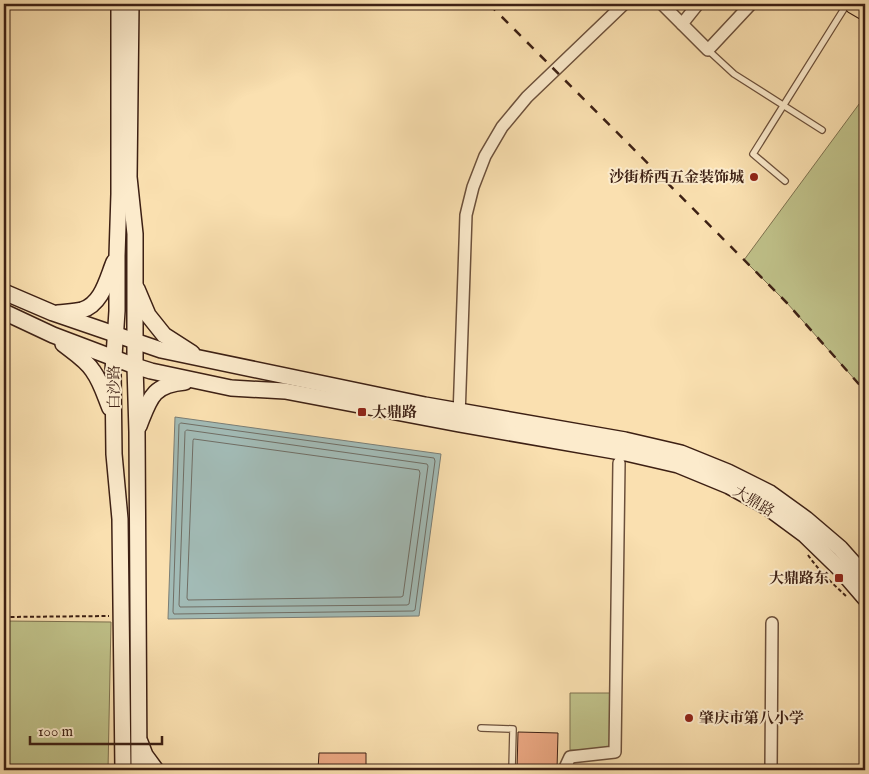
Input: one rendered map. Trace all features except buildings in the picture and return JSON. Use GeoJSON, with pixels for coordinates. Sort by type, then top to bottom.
{"type":"FeatureCollection","features":[{"type":"Feature","properties":{"kind":"main road","name":"白沙路"},"geometry":{"type":"LineString","coordinates":[[119,4],[119,194],[117,311],[114,358],[114,454],[120,518],[123,770]]}},
{"type":"Feature","properties":{"kind":"main road","name":"白沙路"},"geometry":{"type":"LineString","coordinates":[[131,4],[130,177],[135,234],[139,770]]}},
{"type":"Feature","properties":{"kind":"main road"},"geometry":{"type":"LineString","coordinates":[[853,4],[865,11]]}},
{"type":"Feature","properties":{"kind":"main road"},"geometry":{"type":"LineString","coordinates":[[52,313],[83,310],[99,299],[117,256]]}},
{"type":"Feature","properties":{"kind":"main road"},"geometry":{"type":"LineString","coordinates":[[134,282],[148,315],[164,335],[200,358]]}},
{"type":"Feature","properties":{"kind":"main road","name":"大鼎路"},"geometry":{"type":"LineString","coordinates":[[4,292],[52,313],[161,350],[459,418],[626,452],[678,465],[729,486],[766,507],[805,535],[840,569],[859,600]]}},
{"type":"Feature","properties":{"kind":"main road","name":"大鼎路"},"geometry":{"type":"LineString","coordinates":[[4,312],[53,335],[135,366],[199,382],[231,388],[285,391],[459,418],[625,440],[681,453],[728,472],[770,493],[806,519],[840,548],[865,576]]}},
{"type":"Feature","properties":{"kind":"main road"},"geometry":{"type":"LineString","coordinates":[[53,335],[81,358],[94,372],[114,417]]}},
{"type":"Feature","properties":{"kind":"main road"},"geometry":{"type":"LineString","coordinates":[[137,432],[155,392],[170,384],[199,382]]}},
{"type":"Feature","properties":{"kind":"main road"},"geometry":{"type":"LineString","coordinates":[[138,736],[145,755],[156,770]]}},
{"type":"Feature","properties":{"kind":"street"},"geometry":{"type":"LineString","coordinates":[[459,418],[466,215],[473,187],[485,156],[502,127],[527,97],[624,4]]}},
{"type":"Feature","properties":{"kind":"street"},"geometry":{"type":"LineString","coordinates":[[662,4],[708,50],[746,5]]}},
{"type":"Feature","properties":{"kind":"street"},"geometry":{"type":"LineString","coordinates":[[682,24],[698,4]]}},
{"type":"Feature","properties":{"kind":"street"},"geometry":{"type":"LineString","coordinates":[[564,770],[570,757],[615,752],[620,462]]}},
{"type":"Feature","properties":{"kind":"street"},"geometry":{"type":"LineString","coordinates":[[771,770],[772,623]]}},
{"type":"Feature","properties":{"kind":"lane"},"geometry":{"type":"LineString","coordinates":[[785,181],[753,154],[847,4]]}},
{"type":"Feature","properties":{"kind":"lane"},"geometry":{"type":"LineString","coordinates":[[708,50],[734,74],[822,130]]}},
{"type":"Feature","properties":{"kind":"lane"},"geometry":{"type":"LineString","coordinates":[[481,728],[513,729],[512,770]]}},
{"type":"Feature","properties":{"kind":"path"},"geometry":{"type":"LineString","coordinates":[[805,551],[833,584],[859,600]]}},
{"type":"Feature","properties":{"kind":"path"},"geometry":{"type":"LineString","coordinates":[[4,617],[122,616]]}},
{"type":"Feature","properties":{"kind":"green space"},"geometry":{"type":"Polygon","coordinates":[[[865,96],[865,391],[787,303],[744,260],[865,96]]]}},
{"type":"Feature","properties":{"kind":"green space"},"geometry":{"type":"Polygon","coordinates":[[[4,621],[111,622],[108,770],[4,770],[4,621]]]}},
{"type":"Feature","properties":{"kind":"green space"},"geometry":{"type":"Polygon","coordinates":[[[570,693],[612,693],[611,751],[570,750],[570,693]]]}},
{"type":"Feature","properties":{"kind":"water"},"geometry":{"type":"Polygon","coordinates":[[[175,417],[441,454],[419,616],[168,619],[175,417]]]}},
{"type":"Feature","properties":{"kind":"railway"},"geometry":{"type":"LineString","coordinates":[[489,4],[787,303],[865,391]]}},
{"type":"Feature","properties":{"kind":"place","name":"沙街桥西五金装饰城"},"geometry":{"type":"Point","coordinates":[754,177]}},
{"type":"Feature","properties":{"kind":"place","name":"大鼎路"},"geometry":{"type":"Point","coordinates":[362,412]}},
{"type":"Feature","properties":{"kind":"place","name":"大鼎路东"},"geometry":{"type":"Point","coordinates":[839,578]}},
{"type":"Feature","properties":{"kind":"place","name":"肇庆市第八小学"},"geometry":{"type":"Point","coordinates":[689,718]}}]}
